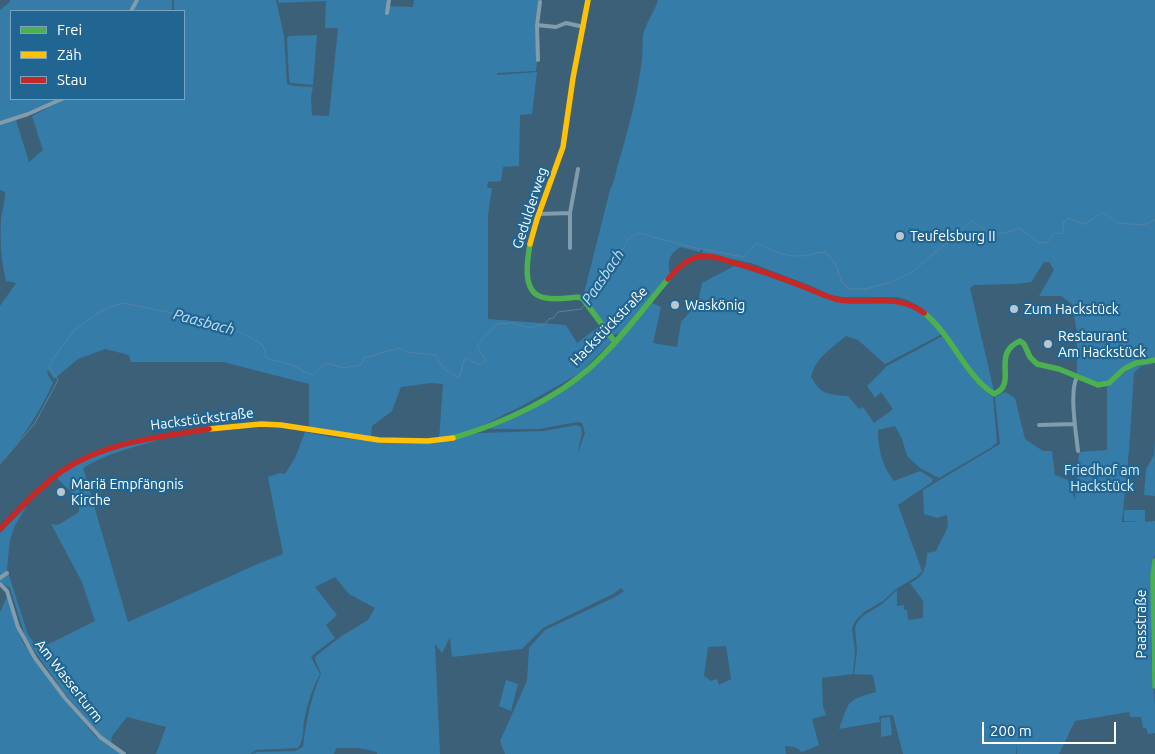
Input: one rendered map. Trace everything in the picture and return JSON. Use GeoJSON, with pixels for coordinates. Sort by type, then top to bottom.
{"type":"FeatureCollection","features":[{"type":"Feature","properties":{"kind":"street"},"geometry":{"type":"LineString","coordinates":[[388,14],[389,0]]}},
{"type":"Feature","properties":{"kind":"street","name":"Gedulderweg"},"geometry":{"type":"LineString","coordinates":[[588,0],[574,70],[563,146],[538,214],[526,261],[531,291],[540,298],[578,297],[587,303],[615,342]]}},
{"type":"Feature","properties":{"kind":"street"},"geometry":{"type":"LineString","coordinates":[[538,60],[537,25],[540,2]]}},
{"type":"Feature","properties":{"kind":"street"},"geometry":{"type":"LineString","coordinates":[[537,25],[556,27],[566,23],[584,26]]}},
{"type":"Feature","properties":{"kind":"street"},"geometry":{"type":"LineString","coordinates":[[0,123],[28,114],[60,100]]}},
{"type":"Feature","properties":{"kind":"street"},"geometry":{"type":"LineString","coordinates":[[570,248],[570,213],[578,169]]}},
{"type":"Feature","properties":{"kind":"street"},"geometry":{"type":"LineString","coordinates":[[538,214],[570,213]]}},
{"type":"Feature","properties":{"kind":"street","name":"Hackstückstraße"},"geometry":{"type":"LineString","coordinates":[[0,530],[43,487],[63,471],[88,457],[144,439],[228,426],[266,423],[346,437],[416,442],[442,441],[465,435],[507,418],[570,382],[590,367],[648,305],[680,265],[692,258],[707,256],[753,268],[836,299],[896,300],[914,306],[937,325],[984,388],[994,394],[998,394],[1002,390],[1005,382],[1004,359],[1006,351],[1015,342],[1020,341],[1024,344],[1030,357],[1037,364],[1059,369],[1095,385],[1104,385],[1136,363],[1155,360]]}},
{"type":"Feature","properties":{"kind":"street"},"geometry":{"type":"LineString","coordinates":[[1077,377],[1074,382],[1073,393],[1078,451]]}},
{"type":"Feature","properties":{"kind":"street"},"geometry":{"type":"LineString","coordinates":[[1039,425],[1076,424]]}},
{"type":"Feature","properties":{"kind":"street","name":"Paasstraße"},"geometry":{"type":"LineString","coordinates":[[1155,561],[1153,576],[1155,686]]}},
{"type":"Feature","properties":{"kind":"street"},"geometry":{"type":"LineString","coordinates":[[0,578],[7,573]]}},
{"type":"Feature","properties":{"kind":"street","name":"Am Wasserturm"},"geometry":{"type":"LineString","coordinates":[[0,584],[7,591],[18,627],[34,658],[65,698],[100,737],[124,754]]}},
{"type":"Feature","properties":{"kind":"green space"},"geometry":{"type":"Polygon","coordinates":[[[10,0],[135,0],[130,10],[10,10],[10,100],[57,100],[0,121],[0,10],[10,0]]]}},
{"type":"Feature","properties":{"kind":"green space"},"geometry":{"type":"Polygon","coordinates":[[[138,0],[172,0],[172,10],[133,10],[138,0]]]}},
{"type":"Feature","properties":{"kind":"green space"},"geometry":{"type":"Polygon","coordinates":[[[174,0],[276,0],[284,36],[287,84],[313,87],[311,97],[312,115],[329,116],[338,28],[325,28],[326,1],[279,3],[278,0],[388,0],[390,6],[413,7],[414,0],[539,0],[535,24],[536,71],[497,73],[497,75],[537,72],[532,114],[520,115],[519,166],[503,167],[501,181],[488,182],[487,188],[492,188],[488,215],[488,319],[566,325],[577,343],[601,325],[612,341],[580,373],[524,405],[471,431],[439,439],[443,384],[431,383],[401,387],[392,411],[372,426],[371,437],[309,428],[309,384],[223,362],[131,362],[129,355],[105,349],[78,359],[54,379],[48,370],[47,373],[53,383],[48,394],[23,435],[0,463],[0,306],[16,283],[6,281],[2,258],[1,220],[5,192],[0,190],[0,124],[16,120],[29,162],[43,150],[32,116],[63,100],[185,100],[185,10],[174,10],[174,0]]]}},
{"type":"Feature","properties":{"kind":"green space"},"geometry":{"type":"Polygon","coordinates":[[[658,0],[1155,0],[1155,357],[1137,360],[1127,365],[1107,382],[1097,383],[1077,373],[1077,333],[1072,304],[1061,296],[1039,296],[1054,270],[1049,262],[1044,262],[1031,282],[974,285],[970,288],[994,391],[984,385],[919,306],[907,300],[897,297],[843,297],[830,295],[751,263],[702,253],[703,250],[701,249],[700,252],[680,247],[673,252],[669,266],[670,275],[647,304],[620,333],[611,334],[583,297],[610,190],[633,110],[640,72],[643,35],[658,0]]]}},
{"type":"Feature","properties":{"kind":"green space"},"geometry":{"type":"Polygon","coordinates":[[[317,35],[313,85],[290,83],[287,38],[289,36],[317,35]]]}},
{"type":"Feature","properties":{"kind":"green space"},"geometry":{"type":"Polygon","coordinates":[[[736,265],[830,299],[898,302],[918,311],[942,334],[885,364],[858,340],[846,336],[820,359],[813,370],[811,377],[822,391],[848,396],[859,409],[863,407],[874,423],[893,409],[881,392],[875,398],[867,386],[887,366],[941,337],[947,342],[979,386],[993,397],[997,442],[992,447],[939,478],[920,468],[907,456],[902,439],[895,426],[878,430],[881,457],[894,481],[920,471],[933,479],[932,482],[898,505],[922,571],[916,577],[896,589],[883,601],[864,612],[856,620],[852,628],[855,653],[853,674],[822,678],[823,706],[826,715],[812,719],[819,745],[802,752],[795,747],[785,746],[786,754],[505,754],[500,741],[527,681],[529,648],[545,630],[615,597],[624,591],[621,588],[613,594],[543,628],[522,649],[452,657],[450,637],[442,653],[435,644],[440,754],[377,754],[377,752],[360,748],[336,748],[334,754],[252,754],[257,752],[295,751],[303,747],[309,710],[321,674],[315,659],[316,656],[340,637],[368,620],[375,608],[349,594],[335,577],[315,587],[337,615],[326,625],[335,638],[311,657],[320,674],[309,700],[304,720],[302,741],[298,748],[256,750],[250,754],[156,754],[166,727],[127,717],[112,736],[111,744],[99,734],[65,694],[26,639],[10,588],[0,582],[0,533],[27,506],[15,525],[10,540],[7,569],[28,635],[39,649],[95,621],[82,582],[51,524],[58,525],[79,512],[78,499],[57,478],[80,462],[120,447],[162,439],[111,454],[83,468],[128,622],[283,554],[268,477],[280,473],[285,474],[295,458],[305,432],[336,438],[412,443],[480,433],[544,431],[576,425],[581,427],[582,433],[577,456],[585,433],[582,423],[577,422],[539,429],[490,429],[584,377],[652,303],[661,307],[653,343],[677,347],[681,322],[698,303],[702,283],[736,265]],[[726,646],[708,647],[704,676],[711,681],[717,679],[719,685],[731,679],[726,646]]]}},
{"type":"Feature","properties":{"kind":"green space","name":"Friedhof am Hackstück"},"geometry":{"type":"Polygon","coordinates":[[[1155,361],[1152,364],[1141,366],[1134,373],[1122,522],[1141,522],[1124,521],[1124,510],[1145,510],[1145,522],[1155,521],[1155,554],[1151,580],[1151,657],[1155,703],[1155,733],[1148,734],[1146,728],[1143,728],[1141,717],[1130,717],[1129,712],[1075,721],[1059,754],[1017,754],[1017,743],[1016,754],[903,754],[893,715],[879,716],[880,722],[839,729],[850,703],[876,692],[873,675],[854,674],[857,651],[855,628],[858,621],[882,604],[897,590],[897,606],[904,605],[904,610],[907,610],[908,620],[923,618],[923,601],[910,583],[921,575],[925,568],[927,553],[936,551],[948,527],[947,515],[937,518],[924,514],[923,490],[1000,444],[995,397],[1005,392],[1015,398],[1025,439],[1043,451],[1052,451],[1055,475],[1068,480],[1075,500],[1079,452],[1107,450],[1107,387],[1132,367],[1155,361]]]}},
{"type":"Feature","properties":{"kind":"green space"},"geometry":{"type":"Polygon","coordinates":[[[1155,440],[1155,496],[1144,495],[1146,469],[1154,455],[1155,440]]]}},
{"type":"Feature","properties":{"kind":"green space"},"geometry":{"type":"Polygon","coordinates":[[[7,597],[22,641],[56,689],[95,736],[121,754],[0,754],[0,612],[7,597]]]}},
{"type":"Feature","properties":{"kind":"green space"},"geometry":{"type":"Polygon","coordinates":[[[506,680],[518,684],[511,711],[499,706],[506,680]]]}},
{"type":"Feature","properties":{"kind":"green space"},"geometry":{"type":"Polygon","coordinates":[[[890,717],[892,735],[881,737],[881,718],[890,717]]]}},
{"type":"Feature","properties":{"kind":"waterway","name":"Paasbach"},"geometry":{"type":"LineString","coordinates":[[588,302],[629,238],[639,233],[691,247],[744,257],[756,243],[784,254],[796,256],[825,252],[835,263],[842,282],[849,289],[866,289],[888,283],[911,273],[972,221],[989,232],[994,233],[1004,233],[1019,228],[1039,243],[1048,242],[1053,234],[1063,233],[1063,223],[1068,218],[1085,224],[1103,212],[1117,223],[1144,225],[1155,220]]}},
{"type":"Feature","properties":{"kind":"waterway","name":"Paasbach"},"geometry":{"type":"LineString","coordinates":[[0,464],[35,423],[58,380],[49,366],[59,350],[75,330],[98,313],[123,303],[201,319],[238,331],[260,343],[263,346],[266,357],[269,359],[293,365],[313,375],[325,364],[342,368],[361,365],[364,358],[399,348],[408,352],[435,355],[444,369],[457,377],[460,375],[464,360],[467,358],[480,365],[486,360],[477,347],[497,324],[512,323],[531,328],[544,325],[558,312],[581,309],[585,305]]}},
{"type":"Feature","properties":{"kind":"traffic: fast"},"geometry":{"type":"LineString","coordinates":[[530,244],[527,268],[529,284],[533,291],[538,296],[546,298],[578,297],[583,299],[615,342]]}},
{"type":"Feature","properties":{"kind":"traffic: fast"},"geometry":{"type":"LineString","coordinates":[[453,438],[509,418],[545,400],[578,378],[612,346],[668,279]]}},
{"type":"Feature","properties":{"kind":"traffic: fast"},"geometry":{"type":"LineString","coordinates":[[924,313],[943,333],[975,377],[994,394],[1001,389],[1004,383],[1007,353],[1011,347],[1020,341],[1037,364],[1059,369],[1098,385],[1109,383],[1124,369],[1136,363],[1155,360]]}},
{"type":"Feature","properties":{"kind":"traffic: fast"},"geometry":{"type":"LineString","coordinates":[[1155,561],[1153,576],[1155,686]]}},
{"type":"Feature","properties":{"kind":"traffic: slow"},"geometry":{"type":"LineString","coordinates":[[530,244],[563,147],[573,78],[588,0]]}},
{"type":"Feature","properties":{"kind":"traffic: slow"},"geometry":{"type":"LineString","coordinates":[[209,429],[261,424],[281,425],[379,440],[428,441],[453,438]]}},
{"type":"Feature","properties":{"kind":"traffic: jam"},"geometry":{"type":"LineString","coordinates":[[668,279],[689,260],[705,256],[722,259],[769,274],[835,299],[846,301],[892,301],[914,307],[924,313]]}},
{"type":"Feature","properties":{"kind":"traffic: jam"},"geometry":{"type":"LineString","coordinates":[[0,529],[45,484],[79,461],[96,453],[133,442],[209,429]]}},
{"type":"Feature","properties":{"kind":"place","name":"Teufelsburg II"},"geometry":{"type":"Point","coordinates":[900,236]}},
{"type":"Feature","properties":{"kind":"place","name":"Waskönig"},"geometry":{"type":"Point","coordinates":[675,305]}},
{"type":"Feature","properties":{"kind":"place","name":"Zum Hackstück"},"geometry":{"type":"Point","coordinates":[1014,309]}},
{"type":"Feature","properties":{"kind":"place","name":"Restaurant Am Hackstück"},"geometry":{"type":"Point","coordinates":[1048,344]}},
{"type":"Feature","properties":{"kind":"place","name":"Mariä Empfängnis Kirche"},"geometry":{"type":"Point","coordinates":[61,492]}}]}
